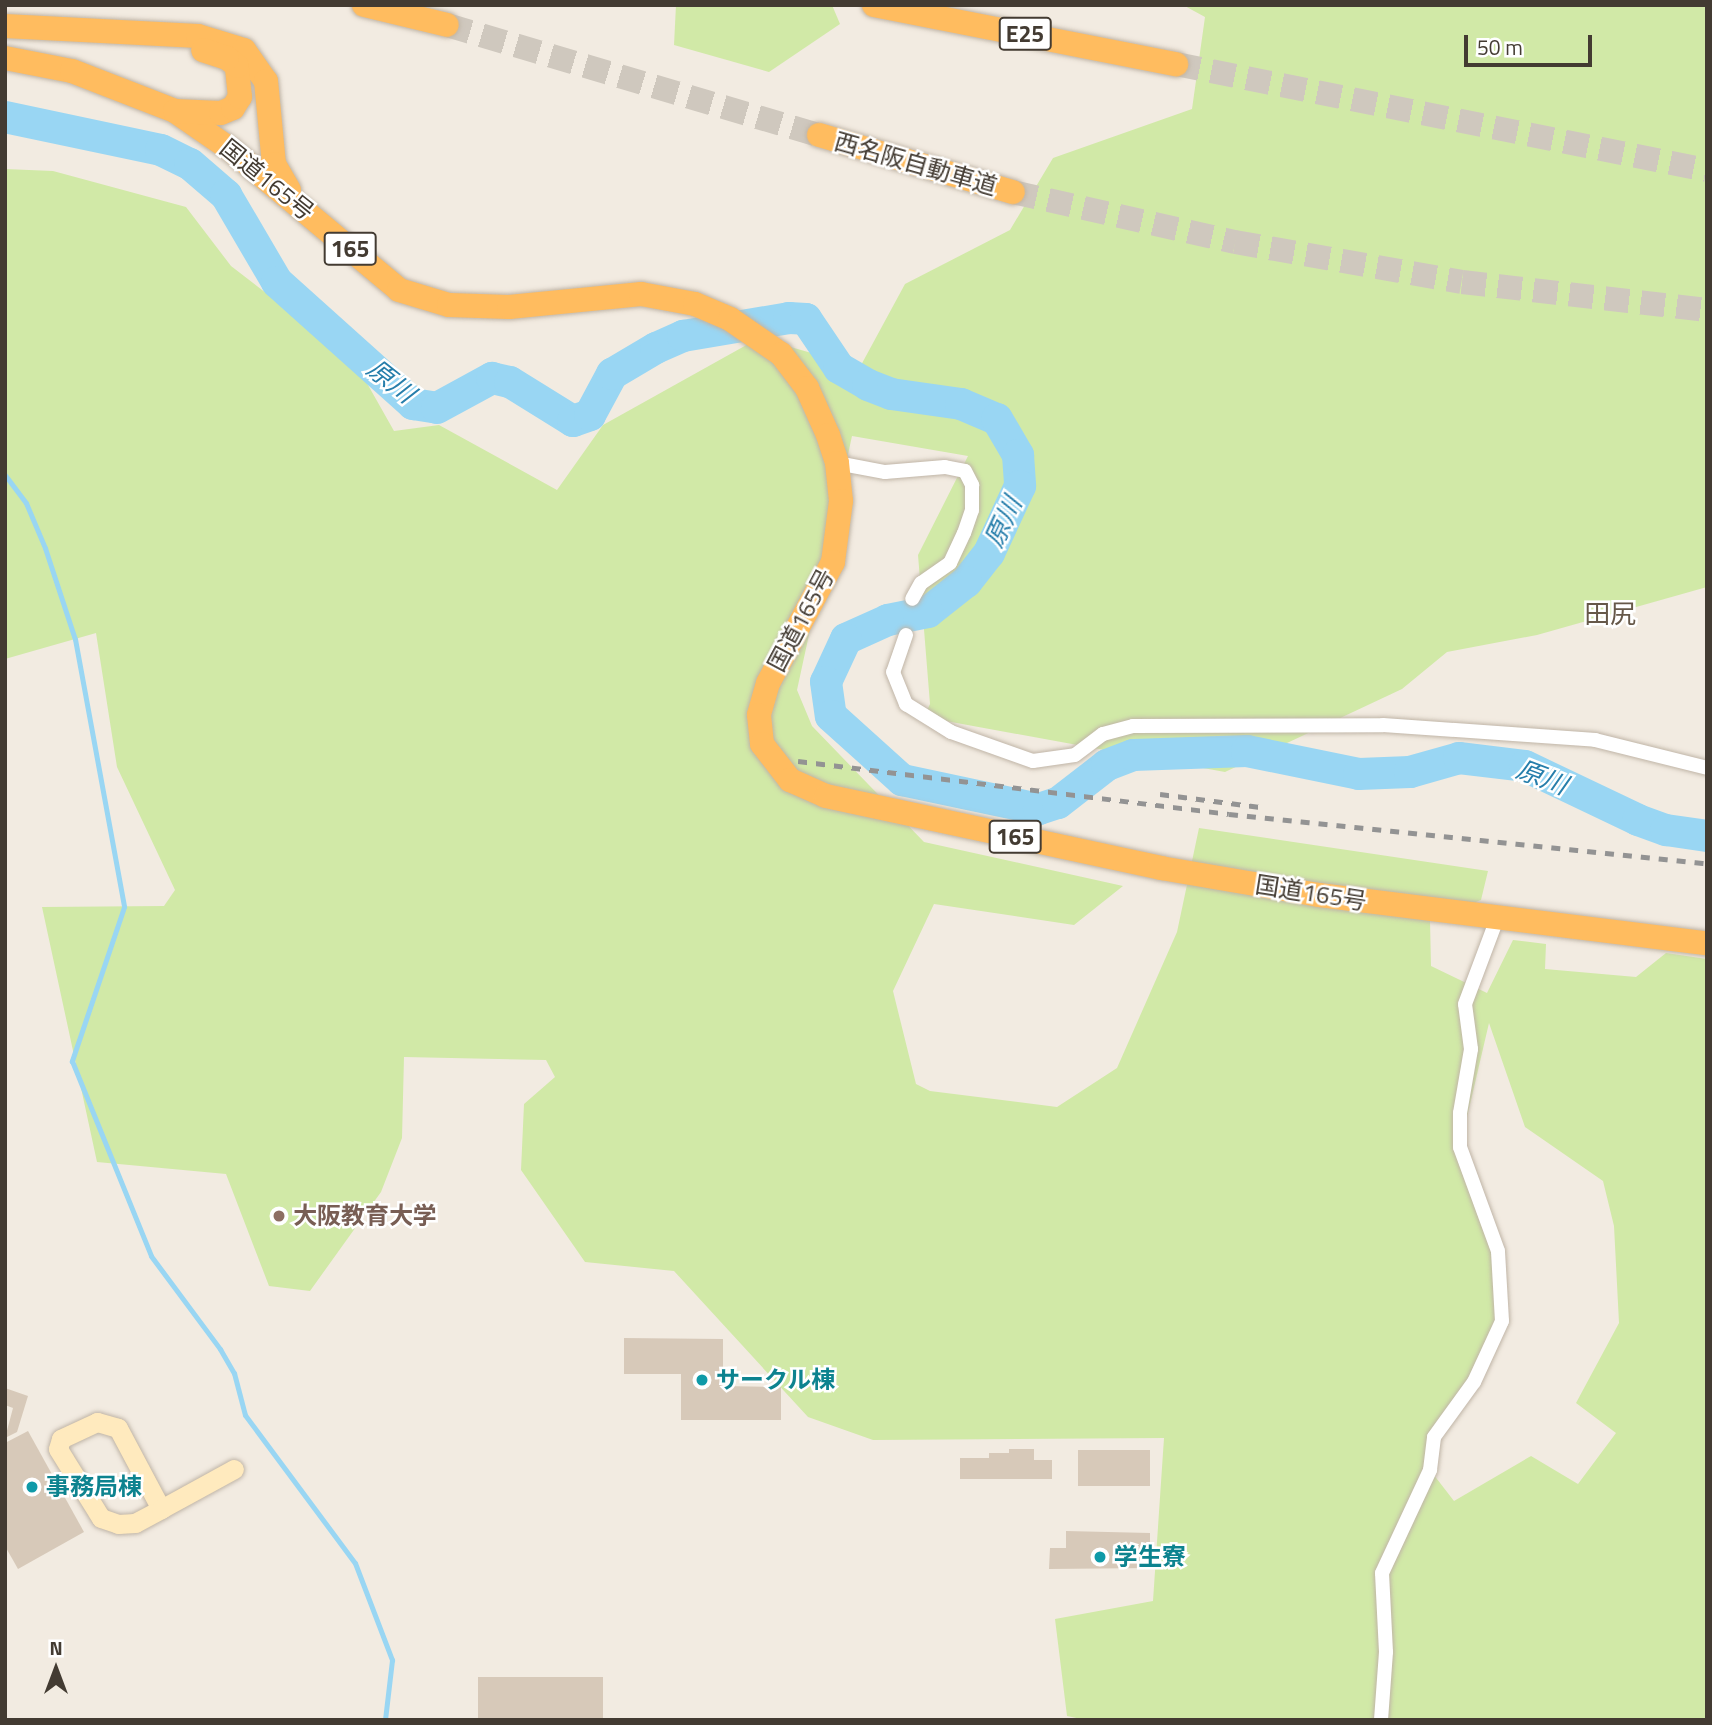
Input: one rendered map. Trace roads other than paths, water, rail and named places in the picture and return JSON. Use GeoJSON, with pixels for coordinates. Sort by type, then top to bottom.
{"type":"FeatureCollection","features":[{"type":"Feature","properties":{"kind":"highway"},"geometry":{"type":"LineString","coordinates":[[364,5],[447,25]]}},
{"type":"Feature","properties":{"kind":"highway","name":"E25"},"geometry":{"type":"LineString","coordinates":[[874,5],[1176,64]]}},
{"type":"Feature","properties":{"kind":"highway"},"geometry":{"type":"LineString","coordinates":[[5,26],[198,36],[232,43],[261,69],[269,94],[268,121],[274,164],[296,203]]}},
{"type":"Feature","properties":{"kind":"highway"},"geometry":{"type":"LineString","coordinates":[[5,34],[149,43],[212,52],[227,58],[241,76],[240,97],[233,108],[230,149],[251,142],[268,121]]}},
{"type":"Feature","properties":{"kind":"highway","name":"国道165号"},"geometry":{"type":"LineString","coordinates":[[5,58],[72,71],[175,111],[230,149],[399,290],[449,305],[509,307],[641,293],[695,304],[730,319],[781,354],[807,388],[837,463],[841,501],[833,562],[768,683],[759,715],[762,744],[790,780],[826,796],[1161,868],[1497,919],[1707,943]]}},
{"type":"Feature","properties":{"kind":"highway"},"geometry":{"type":"LineString","coordinates":[[175,111],[206,114],[233,108]]}},
{"type":"Feature","properties":{"kind":"highway","name":"西名阪自動車道"},"geometry":{"type":"LineString","coordinates":[[819,135],[1013,192]]}},
{"type":"Feature","properties":{"kind":"street"},"geometry":{"type":"LineString","coordinates":[[837,463],[885,472],[945,467],[965,471],[972,485],[972,510],[964,533],[950,563],[920,583],[912,598]]}},
{"type":"Feature","properties":{"kind":"street"},"geometry":{"type":"LineString","coordinates":[[906,635],[893,672],[906,704],[951,732],[1032,761],[1075,755],[1103,734],[1133,726],[1383,725],[1595,740],[1707,768]]}},
{"type":"Feature","properties":{"kind":"street"},"geometry":{"type":"LineString","coordinates":[[1381,1720],[1387,1652],[1381,1573],[1430,1470],[1434,1437],[1474,1382],[1502,1321],[1498,1251],[1460,1147],[1460,1113],[1471,1049],[1465,1004],[1497,919]]}},
{"type":"Feature","properties":{"kind":"street"},"geometry":{"type":"LineString","coordinates":[[161,1509],[118,1428],[97,1422],[61,1439],[58,1449],[102,1517],[118,1524],[135,1523],[161,1509],[234,1469]]}},
{"type":"Feature","properties":{"kind":"waterway","name":"原川"},"geometry":{"type":"LineString","coordinates":[[5,117],[161,150],[190,164],[226,195],[277,282],[413,404],[437,408],[492,378],[510,382],[573,421],[590,415],[612,374],[656,348],[683,336],[789,318],[806,319],[839,368],[868,385],[891,394],[961,404],[997,419],[1018,455],[1020,486],[989,553],[966,582],[928,612],[888,620],[846,639],[826,682],[831,716],[902,780],[1039,809],[1058,803],[1107,765],[1133,755],[1247,751],[1359,774],[1410,772],[1459,758],[1525,766],[1638,820],[1666,830],[1707,836]]}},
{"type":"Feature","properties":{"kind":"waterway"},"geometry":{"type":"LineString","coordinates":[[5,475],[26,503],[45,548],[75,639],[124,907],[72,1061],[151,1256],[220,1349],[234,1373],[245,1415],[355,1563],[392,1660],[385,1720]]}},
{"type":"Feature","properties":{"kind":"tunnel"},"geometry":{"type":"LineString","coordinates":[[447,25],[819,135]]}},
{"type":"Feature","properties":{"kind":"tunnel"},"geometry":{"type":"LineString","coordinates":[[1176,64],[1707,170]]}},
{"type":"Feature","properties":{"kind":"tunnel"},"geometry":{"type":"LineString","coordinates":[[1013,192],[1235,242],[1462,282],[1707,310]]}},
{"type":"Feature","properties":{"kind":"railway"},"geometry":{"type":"LineString","coordinates":[[798,761],[1229,814],[1707,863]]}},
{"type":"Feature","properties":{"kind":"railway"},"geometry":{"type":"LineString","coordinates":[[1160,794],[1260,807]]}},
{"type":"Feature","properties":{"kind":"place","name":"大阪教育大学"},"geometry":{"type":"Point","coordinates":[279,1216]}},
{"type":"Feature","properties":{"kind":"place","name":"サークル棟"},"geometry":{"type":"Point","coordinates":[702,1380]}},
{"type":"Feature","properties":{"kind":"place","name":"事務局棟"},"geometry":{"type":"Point","coordinates":[32,1487]}},
{"type":"Feature","properties":{"kind":"place","name":"学生寮"},"geometry":{"type":"Point","coordinates":[1100,1557]}},
{"type":"Feature","properties":{"kind":"district","name":"田尻"},"geometry":{"type":"Point","coordinates":[1610,614]}}]}
